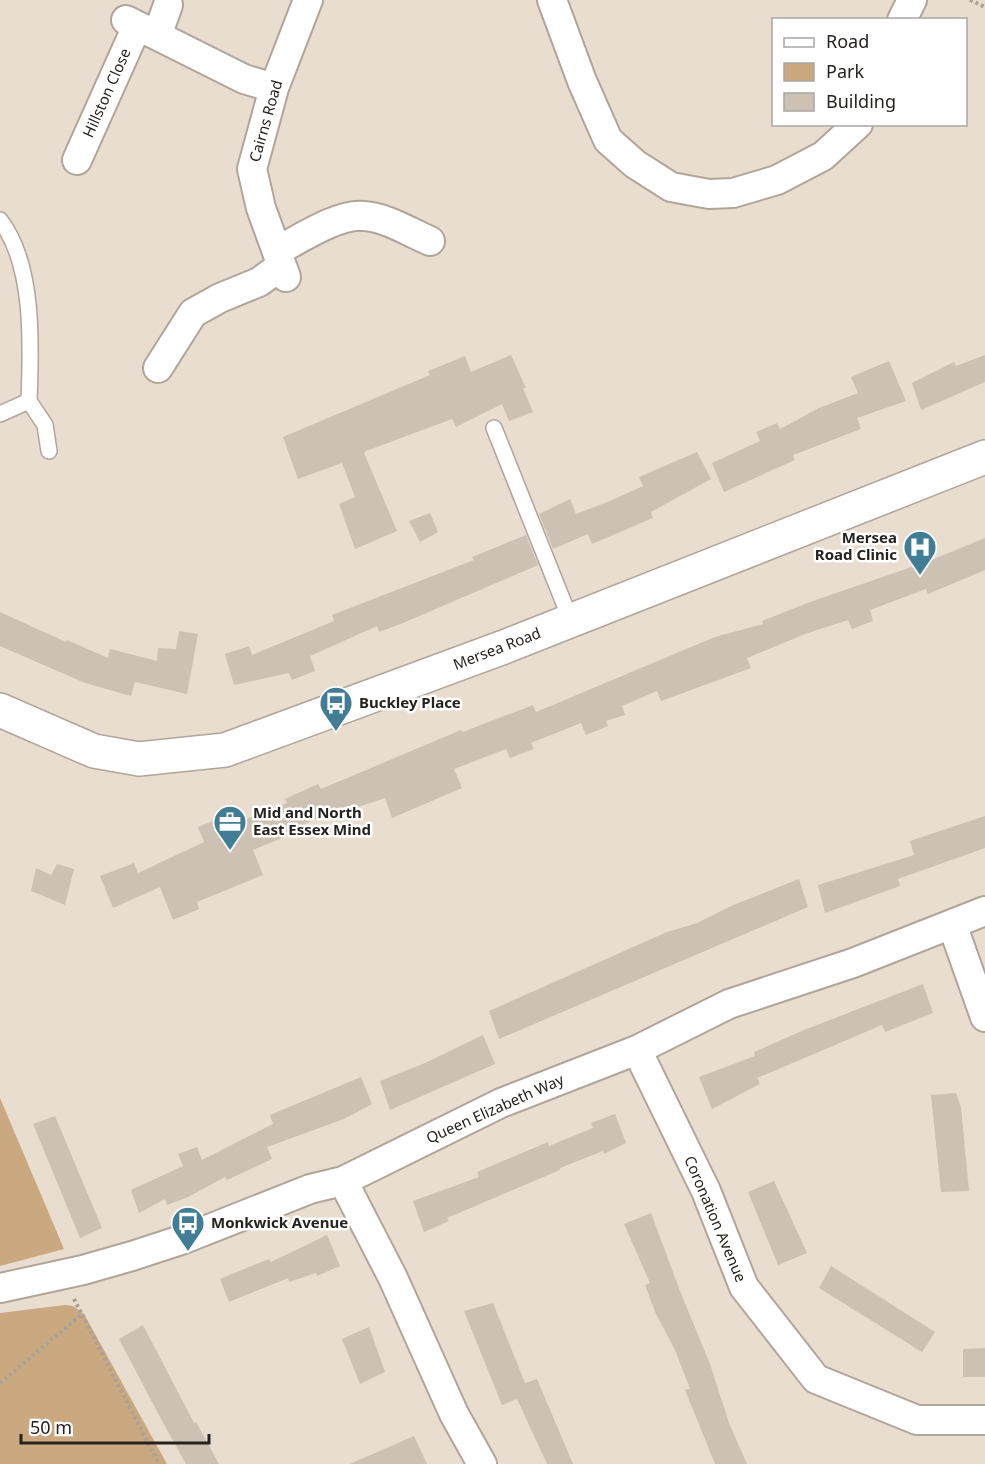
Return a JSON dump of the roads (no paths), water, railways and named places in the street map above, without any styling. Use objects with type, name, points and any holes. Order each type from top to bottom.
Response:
[{"type":"main road","name":"Mersea Road","points":[[0,710],[94,751],[139,759],[183,757],[225,750],[571,621],[985,457]]},
{"type":"street","name":"Cairns Road","points":[[282,265],[261,208],[252,169],[274,88],[308,0]]},
{"type":"street","points":[[552,0],[582,81],[609,140],[635,164],[671,187],[709,194],[733,193],[777,180],[823,156],[856,126]]},
{"type":"street","points":[[903,18],[912,0]]},
{"type":"street","name":"Hillston Close","points":[[77,160],[140,26],[168,4]]},
{"type":"street","points":[[140,26],[244,79],[274,88]]},
{"type":"street","points":[[158,368],[193,313],[220,298],[259,282],[328,225],[350,217],[365,216],[430,241]]},
{"type":"street","name":"Queen Elizabeth Way","points":[[0,1288],[83,1270],[132,1256],[184,1239],[310,1190],[343,1181],[501,1103],[637,1050],[729,1004],[853,963],[985,911]]},
{"type":"street","points":[[952,924],[985,1017]]},
{"type":"street","name":"Coronation Avenue","points":[[637,1050],[706,1191],[744,1287],[816,1379],[918,1420],[985,1420]]},
{"type":"street","points":[[343,1181],[393,1278],[454,1414],[482,1464]]},
{"type":"lane","points":[[0,220],[22,266],[31,346],[29,401],[45,425],[49,451]]},
{"type":"lane","points":[[0,414],[29,401]]},
{"type":"lane","points":[[494,428],[571,621]]},
{"type":"place","name":"Mersea Road Clinic","points":[[920,576]]},
{"type":"place","name":"Buckley Place","points":[[336,732]]},
{"type":"place","name":"Mid and North East Essex Mind","points":[[230,851]]},
{"type":"place","name":"Monkwick Avenue","points":[[188,1252]]}]
